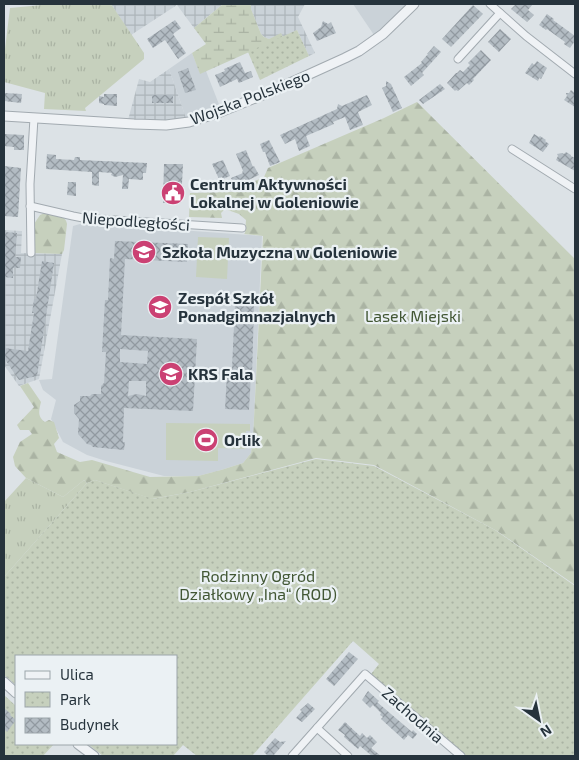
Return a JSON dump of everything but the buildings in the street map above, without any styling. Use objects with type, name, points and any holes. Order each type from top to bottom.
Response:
[{"type":"street","name":"Wojska Polskiego","points":[[4,116],[158,125],[186,123],[204,118],[280,88],[359,51],[383,34],[414,4]]},
{"type":"street","points":[[490,4],[533,42],[575,74]]},
{"type":"street","points":[[458,58],[500,13]]},
{"type":"street","points":[[31,253],[30,184],[34,118]]},
{"type":"street","points":[[512,149],[575,189]]},
{"type":"street","name":"Niepodległości","points":[[30,206],[73,216],[242,228]]},
{"type":"street","name":"Zachodnia","points":[[317,728],[365,674],[460,756]]},
{"type":"street","points":[[4,682],[15,692]]},
{"type":"street","points":[[292,756],[317,728],[348,756]]},
{"type":"street","points":[[79,745],[94,756]]},
{"type":"shaded area","points":[[111,4],[223,4],[194,28],[177,5],[131,35]]},
{"type":"shaded area","points":[[251,4],[305,4],[298,17],[315,53],[309,56],[297,30],[283,37],[281,34],[269,39],[264,37],[251,9]]},
{"type":"shaded area","points":[[353,4],[408,4],[374,35]]},
{"type":"shaded area","points":[[192,53],[200,73],[206,71],[220,107],[186,118],[169,69]]},
{"type":"shaded area","points":[[169,69],[186,118],[170,121],[128,120],[139,79],[150,82]]},
{"type":"shaded area","name":"Zespół Szkół Ponadgimnazjalnych","points":[[80,224],[262,236],[253,439],[251,453],[243,463],[198,476],[164,476],[87,455],[63,442],[51,419],[56,400],[43,390],[39,380],[52,379],[73,226]]},
{"type":"shaded area","points":[[4,230],[22,231],[21,253],[62,254],[39,379],[19,386],[4,365]]},
{"type":"green space","points":[[52,4],[111,4],[144,53],[144,59],[85,108],[86,111],[44,109],[45,93],[4,82],[4,57],[10,8]]},
{"type":"green space","points":[[223,4],[251,4],[251,9],[261,34],[269,39],[281,33],[283,37],[200,74],[192,53],[206,44],[194,28]]},
{"type":"green space","points":[[297,30],[309,56],[260,80],[248,52]]},
{"type":"green space","name":"Lasek Miejski","points":[[417,102],[575,259],[575,585],[497,531],[374,465],[316,458],[190,492],[152,499],[95,480],[87,483],[84,480],[63,497],[26,478],[15,466],[13,457],[20,442],[32,434],[29,430],[20,430],[17,425],[34,407],[20,386],[28,383],[41,402],[39,411],[41,418],[45,422],[49,420],[54,422],[59,438],[54,444],[57,452],[80,462],[92,460],[150,477],[198,476],[243,463],[251,453],[253,439],[263,236],[244,234],[246,220],[239,214],[225,209],[221,213],[222,218],[189,217],[190,193],[231,192],[264,177],[268,168]]},
{"type":"green space","points":[[47,212],[60,216],[66,221],[64,250],[62,254],[33,253],[34,224],[40,215]]},
{"type":"green space","points":[[198,237],[229,238],[227,279],[196,277]]},
{"type":"green space","name":"Orlik","points":[[166,423],[250,424],[250,431],[246,431],[246,449],[218,448],[218,461],[166,460]]},
{"type":"green space","name":"Rodzinny Ogród Działkowy „Ina“ (ROD)","points":[[316,459],[374,466],[495,530],[575,586],[575,756],[465,756],[371,674],[379,664],[353,641],[252,756],[197,756],[183,745],[173,756],[103,756],[89,745],[178,745],[178,655],[15,655],[15,684],[4,675],[4,577],[87,483],[95,480],[153,499],[190,492]]},
{"type":"green space","points":[[26,478],[63,497],[84,480],[87,483],[4,577],[4,502]]},
{"type":"green space","points":[[4,695],[15,705],[15,745],[53,745],[43,756],[4,756]]},
{"type":"place","name":"Centrum Aktywności Lokalnej w Goleniowie","points":[[173,193]]},
{"type":"place","name":"Szkoła Muzyczna w Goleniowie","points":[[144,252]]},
{"type":"place","name":"Zespół Szkół Ponadgimnazjalnych","points":[[160,307]]},
{"type":"place","name":"KRS Fala","points":[[171,374]]},
{"type":"place","name":"Orlik","points":[[206,440]]}]
